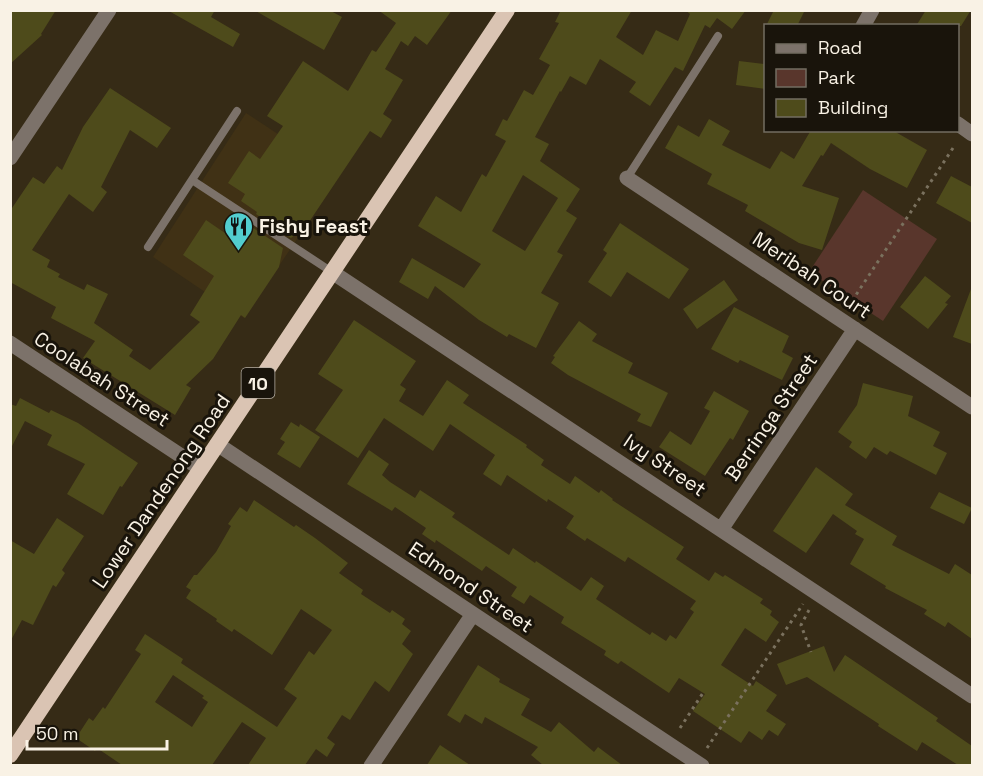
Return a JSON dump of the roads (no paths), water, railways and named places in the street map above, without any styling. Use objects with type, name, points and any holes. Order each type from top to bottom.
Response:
[{"type":"highway","name":"Lower Dandenong Road","points":[[10,755],[507,10]]},
{"type":"street","points":[[10,158],[109,10]]},
{"type":"street","points":[[863,24],[872,10]]},
{"type":"street","points":[[959,125],[972,134]]},
{"type":"street","name":"Meribah Court","points":[[627,178],[972,407]]},
{"type":"street","name":"Ivy Street","points":[[332,272],[722,528],[972,696]]},
{"type":"street","name":"Berringa Street","points":[[722,528],[855,328]]},
{"type":"street","name":"Coolabah Street","points":[[10,343],[201,469]]},
{"type":"street","name":"Edmond Street","points":[[217,444],[700,764]]},
{"type":"street","points":[[371,765],[473,614]]},
{"type":"lane","points":[[627,178],[718,36]]},
{"type":"lane","points":[[148,247],[237,111]]},
{"type":"lane","points":[[192,180],[332,272]]},
{"type":"place","name":"Fishy Feast","points":[[238,252]]}]
